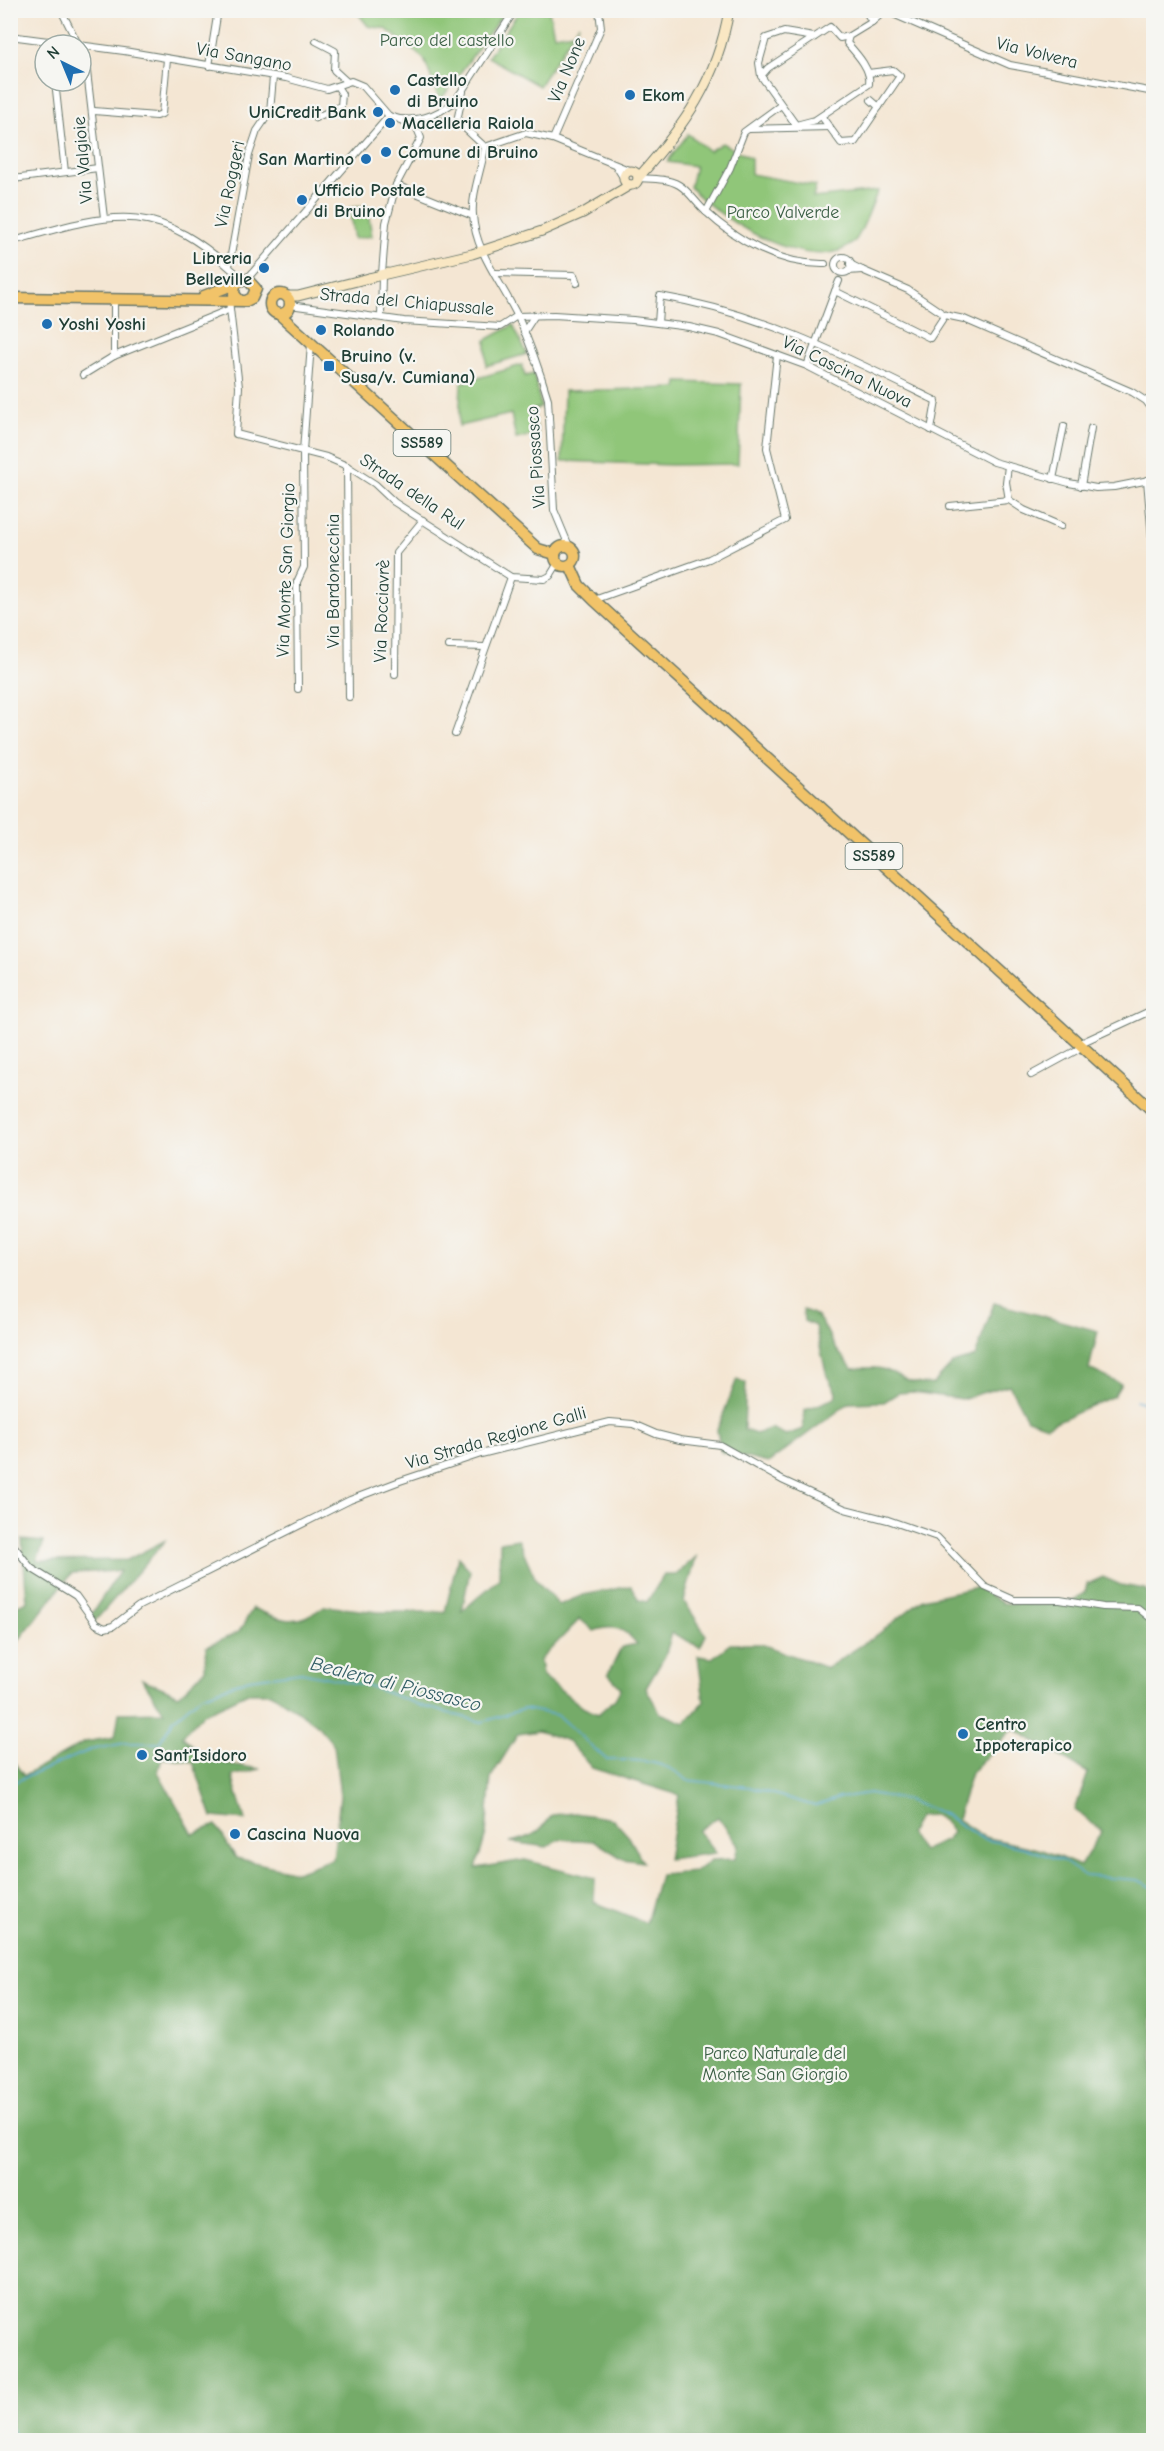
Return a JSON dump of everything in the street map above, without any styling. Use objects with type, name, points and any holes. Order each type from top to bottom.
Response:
[{"type":"main road","points":[[285,303],[384,274],[484,251],[583,213],[617,192],[630,177],[648,166],[676,135],[702,95],[719,51],[729,10]]},
{"type":"main road","points":[[245,282],[255,294],[237,302],[234,294],[245,282]]},
{"type":"main road","name":"SS589","points":[[191,299],[245,282],[285,303],[293,324],[311,341],[538,549],[570,565],[579,585],[594,600],[1154,1112]]},
{"type":"main road","name":"SS589","points":[[10,298],[191,299],[285,303]]},
{"type":"main road","points":[[557,559],[560,547],[569,546]]},
{"type":"main road","name":"SS589","points":[[569,546],[574,550],[576,556],[570,565]]},
{"type":"street","points":[[61,10],[72,33]]},
{"type":"street","points":[[209,66],[218,10]]},
{"type":"street","points":[[399,119],[429,117],[444,111],[456,100],[515,10]]},
{"type":"street","name":"Via None","points":[[553,140],[601,28],[599,10]]},
{"type":"street","points":[[865,10],[872,22]]},
{"type":"street","name":"Via Volvera","points":[[761,76],[768,68],[830,27],[840,38],[848,39],[885,11],[1010,65],[1154,92]]},
{"type":"street","name":"Via Volvera","points":[[761,76],[759,63],[766,38],[784,32],[814,37]]},
{"type":"street","name":"Via Sangano","points":[[10,36],[33,40]]},
{"type":"street","points":[[749,129],[807,124],[822,117],[869,84],[868,73],[848,39]]},
{"type":"street","points":[[316,41],[335,51],[334,70],[346,81],[363,86],[389,116],[416,126],[421,138],[396,185],[386,223],[381,317]]},
{"type":"street","name":"Via Sangano","points":[[93,47],[273,77],[327,89],[337,86]]},
{"type":"street","points":[[94,111],[156,116],[162,114],[167,59]]},
{"type":"street","points":[[822,117],[841,142],[855,142],[900,76],[893,70],[868,73]]},
{"type":"street","points":[[761,76],[797,129],[830,127]]},
{"type":"street","name":"Via Roggeri","points":[[229,266],[249,155],[257,131],[270,112],[273,101],[273,77]]},
{"type":"street","points":[[315,118],[341,106],[342,94],[337,86],[346,81]]},
{"type":"street","points":[[457,121],[465,86]]},
{"type":"street","points":[[57,93],[65,172]]},
{"type":"street","name":"Via Valgioie","points":[[91,93],[104,218]]},
{"type":"street","points":[[871,100],[879,107]]},
{"type":"street","points":[[706,212],[730,168],[744,132],[781,105]]},
{"type":"street","points":[[10,242],[104,218],[142,219],[166,224],[187,233],[229,266],[245,282],[389,116]]},
{"type":"street","points":[[416,126],[428,121],[457,121],[485,147],[522,133],[553,140],[613,163],[630,177],[680,186],[706,212],[731,232],[764,252],[788,262],[825,264],[845,258],[848,269]]},
{"type":"street","name":"Via Piossasco","points":[[485,147],[472,216],[484,251],[524,332],[548,399],[554,510],[569,546]]},
{"type":"street","points":[[648,166],[651,179]]},
{"type":"street","points":[[14,179],[98,168]]},
{"type":"street","points":[[396,185],[472,216]]},
{"type":"street","points":[[836,261],[839,281]]},
{"type":"street","points":[[825,264],[837,270],[862,270],[908,290],[945,315],[974,323],[1132,392],[1146,400],[1154,412]]},
{"type":"street","points":[[807,366],[814,341],[839,281],[848,269]]},
{"type":"street","points":[[495,273],[574,275],[577,283]]},
{"type":"street","points":[[835,291],[930,338],[945,315]]},
{"type":"street","points":[[658,323],[660,296],[729,310],[814,341],[936,401],[931,430]]},
{"type":"street","points":[[114,299],[114,356]]},
{"type":"street","points":[[83,375],[114,356],[237,302]]},
{"type":"street","name":"Strada della Rul","points":[[237,302],[239,387],[236,434],[303,451],[347,466],[375,484],[394,502],[511,576]]},
{"type":"street","name":"Strada del Chiapussale","points":[[285,303],[381,317],[500,327],[517,316]]},
{"type":"street","points":[[524,332],[535,315]]},
{"type":"street","name":"Via Cascina Nuova","points":[[517,316],[535,315],[658,323],[719,334],[807,366],[993,462],[1081,486],[1114,487],[1150,479]]},
{"type":"street","name":"Via Monte San Giorgio","points":[[298,689],[297,582],[304,567],[303,451],[311,341]]},
{"type":"street","points":[[594,600],[709,559],[785,520],[767,448],[777,355]]},
{"type":"street","points":[[1053,479],[1064,426]]},
{"type":"street","points":[[1081,486],[1091,428]]},
{"type":"street","name":"Via Bardonecchia","points":[[347,466],[349,697]]},
{"type":"street","points":[[1008,466],[1006,482],[1010,500],[1023,510],[1061,526]]},
{"type":"street","points":[[1150,479],[1154,562]]},
{"type":"street","points":[[950,506],[1010,500]]},
{"type":"street","name":"Via Rocciavrè","points":[[395,674],[396,553],[423,520]]},
{"type":"street","points":[[455,734],[511,576],[544,579],[550,576],[557,559]]},
{"type":"street","points":[[449,646],[485,647]]},
{"type":"street","points":[[1031,1075],[1153,1007]]},
{"type":"street","name":"Via Strada Regione Galli","points":[[10,1541],[31,1568],[76,1596],[96,1624],[105,1628],[114,1626],[139,1606],[351,1500],[481,1454],[610,1422],[633,1424],[656,1434],[680,1440],[720,1445],[782,1480],[845,1509],[888,1520],[937,1537],[985,1587],[1014,1600],[1060,1600],[1103,1607],[1138,1608],[1154,1621]]},
{"type":"green space","name":"Parco del castello","points":[[356,11],[505,11],[440,101],[424,59],[386,29],[368,26]]},
{"type":"green space","points":[[519,11],[549,11],[554,35],[574,32],[539,86],[488,57]]},
{"type":"green space","name":"Parco Valverde","points":[[688,134],[709,151],[722,143],[751,158],[751,174],[816,186],[813,198],[878,191],[864,226],[854,242],[836,252],[815,254],[792,249],[744,228],[722,214],[690,187],[695,166],[667,162]]},
{"type":"green space","points":[[367,206],[372,236],[354,239],[349,208]]},
{"type":"green space","points":[[513,325],[527,354],[486,366],[486,340]]},
{"type":"green space","points":[[522,365],[525,376],[534,374],[541,407],[533,410],[538,434],[516,439],[511,414],[459,426],[461,383]]},
{"type":"green space","points":[[678,382],[741,384],[738,464],[671,465],[562,461],[564,391],[677,388]]},
{"type":"green space","points":[[994,1303],[1098,1331],[1089,1369],[1121,1384],[1114,1396],[1047,1426],[1027,1419],[1009,1385],[961,1399],[913,1392],[898,1393],[884,1402],[849,1403],[768,1463],[721,1452],[717,1430],[737,1379],[746,1383],[744,1430],[756,1434],[771,1428],[786,1435],[803,1429],[805,1410],[835,1398],[836,1392],[827,1376],[815,1326],[804,1321],[803,1310],[821,1321],[833,1344],[852,1369],[884,1369],[908,1381],[933,1384],[952,1364],[975,1357]]},
{"type":"green space","name":"Parco Naturale del Monte San Giorgio","points":[[518,1539],[536,1580],[559,1605],[583,1595],[631,1586],[639,1600],[647,1602],[664,1575],[676,1575],[696,1557],[684,1601],[706,1635],[700,1647],[672,1633],[665,1656],[646,1688],[660,1713],[685,1723],[704,1702],[698,1656],[712,1658],[730,1644],[761,1644],[827,1668],[877,1635],[923,1599],[977,1587],[1002,1603],[1068,1604],[1085,1592],[1087,1584],[1103,1577],[1121,1585],[1145,1589],[1154,1607],[1153,2427],[1142,2440],[11,2440],[10,1757],[24,1776],[85,1742],[115,1737],[119,1713],[164,1712],[142,1679],[179,1695],[205,1670],[206,1647],[239,1632],[253,1608],[289,1620],[306,1617],[324,1606],[379,1612],[445,1612],[458,1557],[470,1570],[462,1611],[499,1579],[500,1542]],"holes":[[[580,1619],[594,1631],[607,1628],[623,1631],[637,1644],[622,1647],[608,1674],[621,1688],[615,1699],[598,1714],[584,1708],[542,1675],[540,1660]],[[248,1693],[271,1693],[316,1724],[334,1745],[340,1796],[333,1859],[296,1872],[236,1858],[216,1825],[193,1834],[158,1772],[162,1758],[193,1762],[212,1817],[245,1820],[232,1776],[260,1769],[210,1761],[182,1736],[203,1714]],[[1013,1728],[1088,1773],[1075,1810],[1102,1831],[1080,1866],[1042,1850],[984,1837],[957,1819],[971,1773]],[[538,1731],[568,1741],[592,1768],[679,1795],[668,1859],[716,1853],[698,1831],[718,1817],[738,1845],[735,1859],[711,1860],[695,1872],[660,1875],[646,1923],[594,1902],[595,1878],[525,1860],[476,1868],[486,1834],[491,1777],[518,1734]],[[934,1815],[944,1821],[952,1832],[947,1840],[922,1851],[909,1833],[919,1816]]]},
{"type":"green space","points":[[22,1540],[44,1542],[37,1561],[127,1560],[166,1540],[94,1622],[90,1616],[120,1571],[72,1573],[11,1650],[11,1608],[27,1601]]},
{"type":"green space","points":[[575,1813],[613,1819],[629,1837],[643,1862],[623,1859],[595,1841],[559,1839],[547,1847],[510,1842],[534,1834],[552,1815]]},
{"type":"waterway","points":[[1136,1400],[1154,1407]]},
{"type":"waterway","name":"Bealera di Piossasco","points":[[10,1784],[90,1750],[125,1743],[159,1743],[174,1719],[201,1696],[249,1679],[301,1672],[369,1686],[422,1706],[482,1722],[524,1709],[557,1715],[607,1760],[660,1764],[686,1780],[749,1787],[815,1806],[839,1798],[869,1793],[906,1800],[942,1813],[983,1839],[1025,1848],[1063,1861],[1085,1876],[1138,1880],[1154,1888]]},
{"type":"waterway","points":[[10,2427],[19,2440]]},
{"type":"place","name":"Castello di Bruino","points":[[395,90]]},
{"type":"place","name":"Ekom","points":[[630,95]]},
{"type":"place","name":"UniCredit Bank","points":[[378,112]]},
{"type":"place","name":"Macelleria Raiola","points":[[390,123]]},
{"type":"place","name":"Comune di Bruino","points":[[386,152]]},
{"type":"place","name":"San Martino","points":[[366,159]]},
{"type":"place","name":"Ufficio Postale di Bruino","points":[[302,200]]},
{"type":"place","name":"Libreria Belleville","points":[[264,268]]},
{"type":"place","name":"Yoshi Yoshi","points":[[47,324]]},
{"type":"place","name":"Rolando","points":[[321,330]]},
{"type":"place","name":"Bruino (v. Susa/v. Cumiana)","points":[[329,366]]},
{"type":"place","name":"Centro Ippoterapico","points":[[963,1734]]},
{"type":"place","name":"Sant'Isidoro","points":[[142,1755]]},
{"type":"place","name":"Cascina Nuova","points":[[235,1834]]}]
